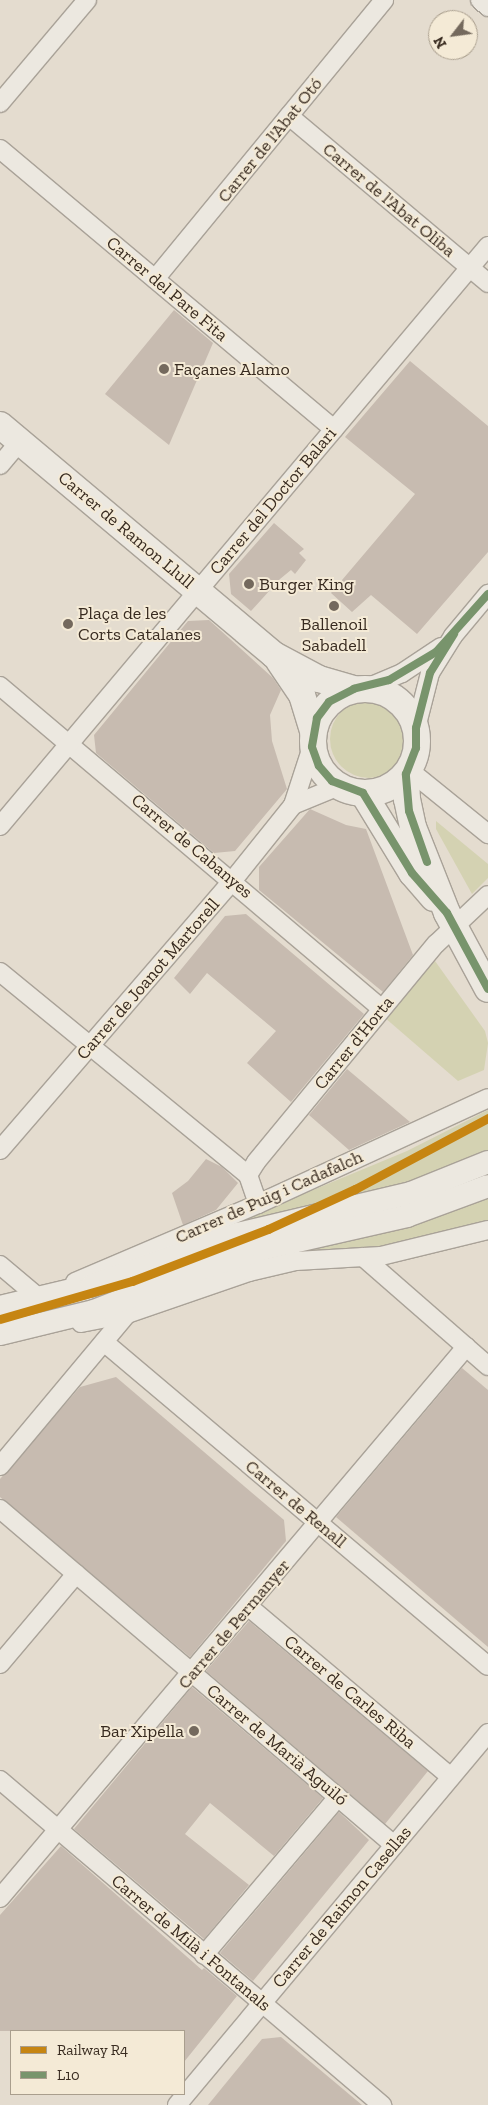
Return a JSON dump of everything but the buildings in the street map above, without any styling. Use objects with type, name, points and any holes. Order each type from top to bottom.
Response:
[{"type":"main road","name":"Carrer de Ramon Llull","points":[[10,433],[274,654]]},
{"type":"main road","points":[[274,654],[319,679],[362,688],[399,702],[416,728],[416,748],[407,772],[413,827],[450,920],[488,989]]},
{"type":"main road","points":[[274,654],[302,695],[313,739],[325,774],[339,786],[363,793],[384,789],[407,772]]},
{"type":"main road","points":[[313,739],[322,710],[362,688]]},
{"type":"main road","points":[[363,793],[412,873],[450,920]]},
{"type":"street","points":[[0,103],[88,0]]},
{"type":"street","name":"Carrer de l'Abat Otó","points":[[155,279],[384,0]]},
{"type":"street","points":[[480,0],[488,7]]},
{"type":"street","name":"Carrer de l'Abat Oliba","points":[[289,116],[488,283]]},
{"type":"street","name":"Carrer del Pare Fita","points":[[0,149],[334,429]]},
{"type":"street","name":"Carrer del Doctor Balari","points":[[0,826],[488,246]]},
{"type":"street","points":[[0,465],[10,433]]},
{"type":"street","points":[[416,728],[430,672],[453,636],[488,594]]},
{"type":"street","points":[[362,688],[417,664],[453,636]]},
{"type":"street","name":"Carrer de Cabanyes","points":[[0,686],[71,743],[382,1009]]},
{"type":"street","name":"Carrer de Joanot Martorell","points":[[0,1150],[233,880],[293,805],[313,739]]},
{"type":"street","points":[[407,772],[488,834]]},
{"type":"street","name":"Carrer de Joanot Martorell","points":[[293,805],[339,786]]},
{"type":"street","name":"Carrer d'Horta","points":[[252,1169],[436,944],[450,920],[488,895]]},
{"type":"street","points":[[0,972],[90,1046],[252,1169],[258,1204]]},
{"type":"street","name":"Carrer de Puig i Cadafalch","points":[[47,1296],[99,1270],[258,1204],[486,1097]]},
{"type":"street","points":[[0,1307],[129,1273],[238,1234],[411,1193],[488,1162]]},
{"type":"street","points":[[0,1334],[94,1310],[244,1254],[407,1216],[488,1186]]},
{"type":"street","points":[[35,1325],[79,1324],[127,1314],[185,1291],[249,1272],[296,1261],[363,1257],[416,1250],[488,1230]]},
{"type":"street","points":[[363,1257],[488,1366]]},
{"type":"street","points":[[0,1265],[47,1296]]},
{"type":"street","points":[[0,1466],[127,1314]]},
{"type":"street","name":"Carrer de Renall","points":[[104,1342],[488,1666]]},
{"type":"street","name":"Carrer de Permanyer","points":[[0,1898],[193,1673],[466,1347]]},
{"type":"street","name":"Carrer de Marià Aguiló","points":[[0,1508],[394,1845]]},
{"type":"street","points":[[0,1664],[76,1574]]},
{"type":"street","name":"Carrer de Carles Riba","points":[[248,1607],[451,1777]]},
{"type":"street","name":"Carrer de Raimon Casellas","points":[[177,2105],[488,1733]]},
{"type":"street","name":"Carrer de Milà i Fontanals","points":[[0,1780],[382,2105]]},
{"type":"street","points":[[204,1955],[338,1797]]},
{"type":"shaded area","points":[[369,700],[384,703],[397,711],[405,724],[408,739],[405,754],[397,767],[384,775],[369,778],[354,775],[341,767],[333,754],[330,739],[333,724],[341,711],[354,703]]},
{"type":"shaded area","points":[[436,821],[488,864],[488,878],[472,894],[436,829]]},
{"type":"shaded area","points":[[435,961],[485,1031],[488,1043],[484,1070],[458,1081],[384,1017]]},
{"type":"shaded area","points":[[488,1110],[488,1151],[450,1170],[410,1184],[202,1236],[407,1151]]},
{"type":"shaded area","points":[[488,1195],[488,1221],[473,1227],[390,1246],[275,1259]]},
{"type":"rail line","name":"R4","points":[[0,1319],[132,1281],[268,1229],[355,1189],[488,1118]]},
{"type":"transit line","name":"L10","points":[[488,594],[436,652],[389,680],[354,689],[329,702],[317,718],[312,747],[319,766],[332,781],[363,793],[412,873],[447,913],[488,989]]},
{"type":"transit line","name":"L10","points":[[427,862],[409,811],[406,774],[416,748],[416,728],[430,673],[454,634]]},
{"type":"place","name":"Façanes Alamo","points":[[164,369]]},
{"type":"place","name":"Burger King","points":[[249,584]]},
{"type":"place","name":"Ballenoil Sabadell","points":[[334,606]]},
{"type":"place","name":"Plaça de les Corts Catalanes","points":[[68,624]]},
{"type":"place","name":"Bar Xipella","points":[[194,1731]]}]
